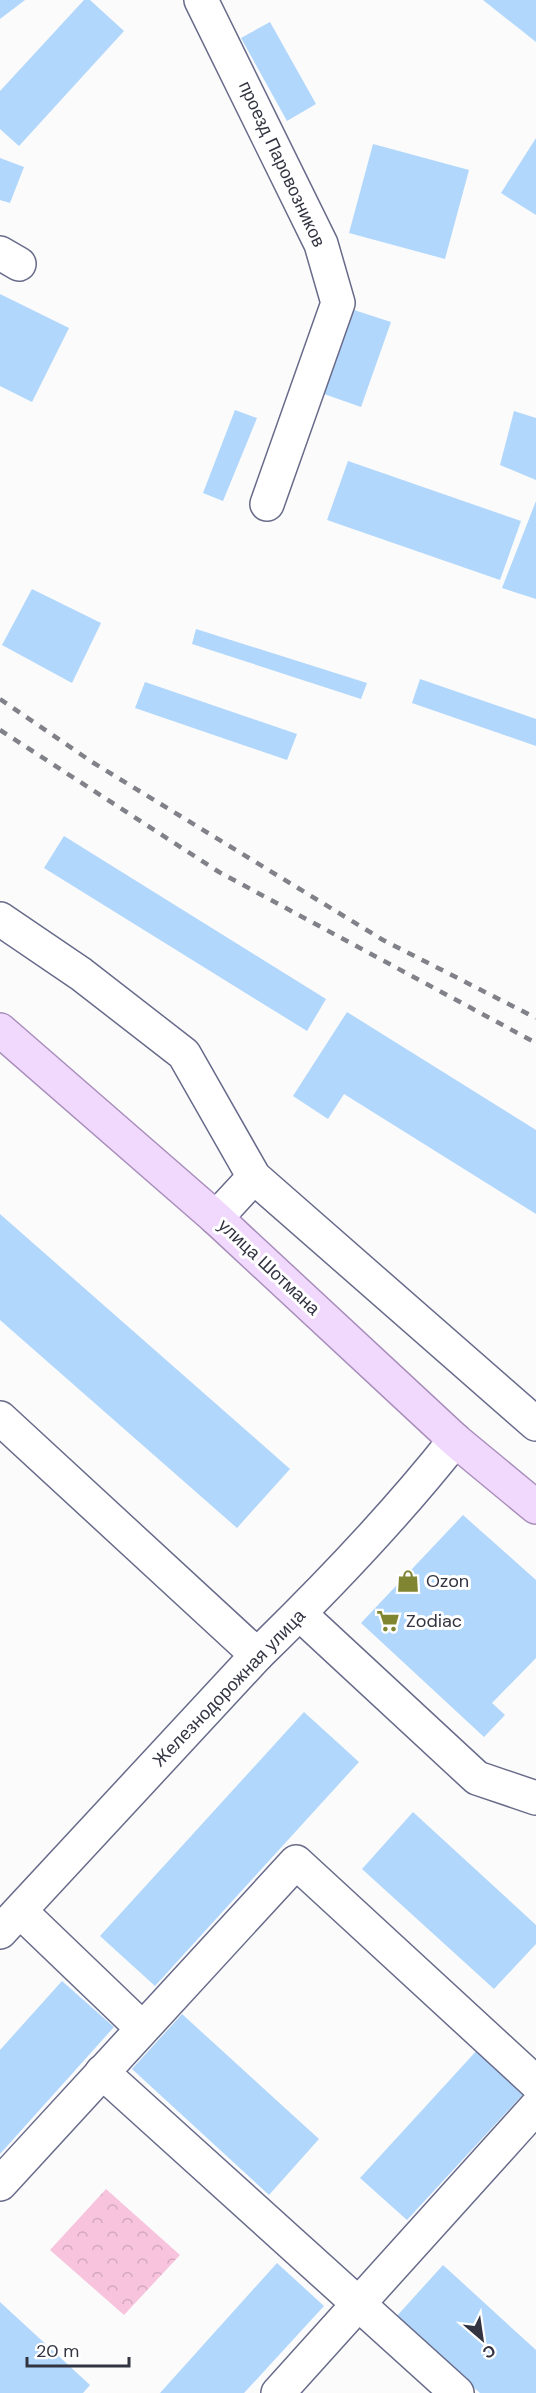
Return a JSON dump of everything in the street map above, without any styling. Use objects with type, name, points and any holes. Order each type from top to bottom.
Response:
[{"type":"main road","name":"улица Шотмана","points":[[0,1030],[216,1218],[455,1440],[536,1507]]},
{"type":"street","name":"проезд Паровозников","points":[[201,0],[321,244],[338,303],[267,504]]},
{"type":"street","points":[[0,919],[81,974],[184,1054],[254,1177],[536,1424]]},
{"type":"street","points":[[216,1218],[254,1177]]},
{"type":"street","points":[[0,1418],[257,1655]]},
{"type":"street","name":"Железнодорожная улица","points":[[10,1922],[257,1655],[300,1614],[431,1471],[455,1440]]},
{"type":"street","points":[[300,1614],[477,1778],[536,1798]]},
{"type":"street","points":[[0,2184],[296,1862],[536,2083]]},
{"type":"street","points":[[10,1922],[142,2028]]},
{"type":"street","points":[[102,2072],[457,2393]]},
{"type":"street","points":[[278,2393],[536,2107]]},
{"type":"green space","points":[[106,2189],[180,2255],[124,2315],[50,2250]]},
{"type":"building","points":[[0,0],[25,0],[0,19]]},
{"type":"building","points":[[84,0],[90,0],[124,31],[19,146],[0,129],[0,91]]},
{"type":"building","points":[[483,0],[536,0],[536,42]]},
{"type":"building","points":[[270,22],[316,104],[287,121],[241,38]]},
{"type":"building","points":[[536,138],[536,215],[501,193]]},
{"type":"building","points":[[373,144],[469,170],[445,259],[349,233]]},
{"type":"building","points":[[0,158],[24,167],[10,203],[0,200]]},
{"type":"building","points":[[0,294],[69,328],[32,402],[0,386]]},
{"type":"building","points":[[354,310],[391,322],[361,407],[324,394]]},
{"type":"building","points":[[235,410],[257,418],[223,501],[203,493]]},
{"type":"building","points":[[514,411],[536,418],[536,480],[500,465]]},
{"type":"building","points":[[348,461],[521,521],[500,580],[327,520]]},
{"type":"building","points":[[536,501],[536,599],[502,588]]},
{"type":"building","points":[[32,589],[101,623],[72,683],[2,645]]},
{"type":"building","points":[[196,629],[367,683],[361,699],[192,644]]},
{"type":"building","points":[[420,679],[536,719],[536,746],[412,703]]},
{"type":"building","points":[[145,682],[297,734],[287,760],[135,708]]},
{"type":"building","points":[[64,836],[326,999],[307,1031],[44,868]]},
{"type":"building","points":[[347,1012],[536,1130],[536,1214],[344,1094],[328,1119],[293,1096]]},
{"type":"building","points":[[0,1214],[290,1469],[237,1528],[0,1320]]},
{"type":"building","points":[[463,1515],[536,1580],[536,1658],[492,1703],[505,1715],[484,1737],[361,1623]]},
{"type":"building","points":[[304,1712],[359,1762],[155,1986],[100,1936]]},
{"type":"building","points":[[413,1812],[536,1925],[536,1944],[494,1989],[362,1869]]},
{"type":"building","points":[[62,1981],[114,2027],[0,2154],[0,2050]]},
{"type":"building","points":[[182,2014],[319,2139],[269,2195],[132,2069]]},
{"type":"building","points":[[479,2048],[526,2091],[407,2220],[360,2178]]},
{"type":"building","points":[[277,2263],[324,2306],[244,2393],[160,2393]]},
{"type":"building","points":[[443,2265],[536,2350],[536,2393],[480,2393],[396,2317]]},
{"type":"building","points":[[0,2302],[90,2385],[83,2393],[0,2393]]},
{"type":"railway","points":[[0,699],[92,762],[383,940],[536,1018]]},
{"type":"railway","points":[[0,730],[219,872],[536,1043]]},
{"type":"place","name":"Ozon","points":[[408,1581]]},
{"type":"place","name":"Zodiac","points":[[388,1621]]}]
